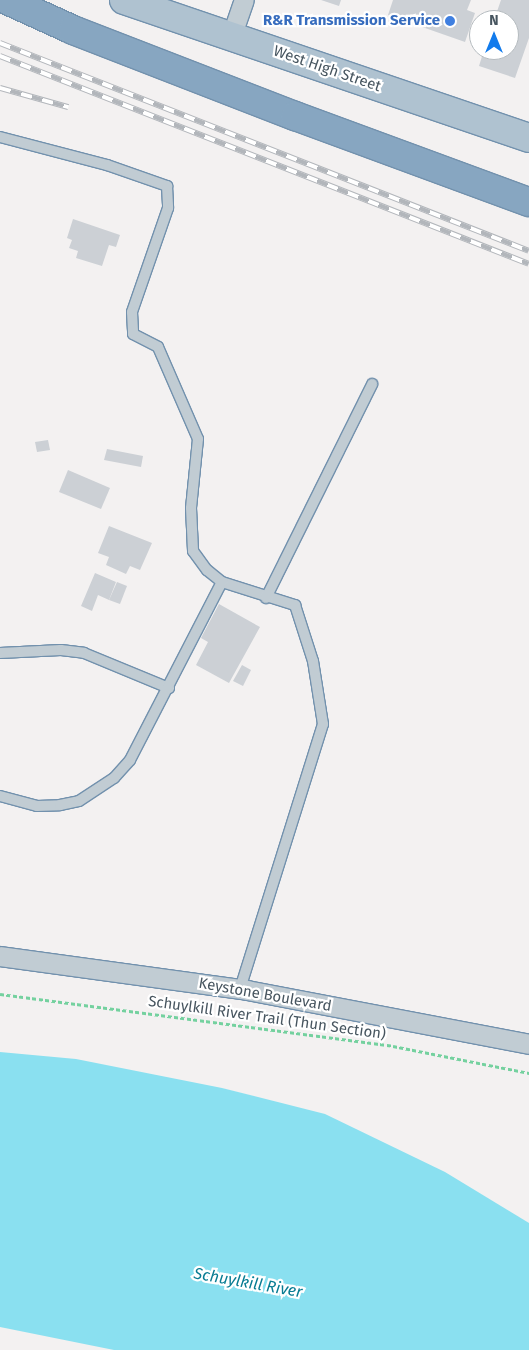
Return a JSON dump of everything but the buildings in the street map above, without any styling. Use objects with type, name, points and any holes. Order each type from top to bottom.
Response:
[{"type":"highway","points":[[7,0],[73,30],[529,202]]},
{"type":"main road","name":"West High Street","points":[[124,0],[529,138]]},
{"type":"street","points":[[231,37],[244,0]]},
{"type":"street","name":"Keystone Boulevard","points":[[0,956],[240,989],[529,1044]]},
{"type":"lane","points":[[0,137],[107,165],[167,186],[168,208],[132,312],[133,334],[158,347],[198,439],[190,508],[193,551],[207,570],[222,582],[295,606],[313,661],[323,724],[240,989]]},
{"type":"lane","points":[[266,598],[372,384]]},
{"type":"lane","points":[[0,796],[37,806],[60,805],[78,801],[101,790],[130,760],[169,688],[222,582]]},
{"type":"lane","points":[[0,653],[61,650],[84,654],[169,688]]},
{"type":"path","name":"Schuylkill River Trail (Thun Section)","points":[[0,994],[393,1046],[529,1073]]},
{"type":"water","name":"Schuylkill River","points":[[0,1052],[76,1059],[222,1088],[325,1114],[445,1172],[529,1223],[529,1350],[114,1350],[0,1327]]},
{"type":"railway","points":[[0,43],[529,251]]},
{"type":"railway","points":[[0,56],[529,264]]},
{"type":"railway","points":[[0,88],[68,107]]},
{"type":"place","name":"R&R Transmission Service","points":[[450,21]]}]
